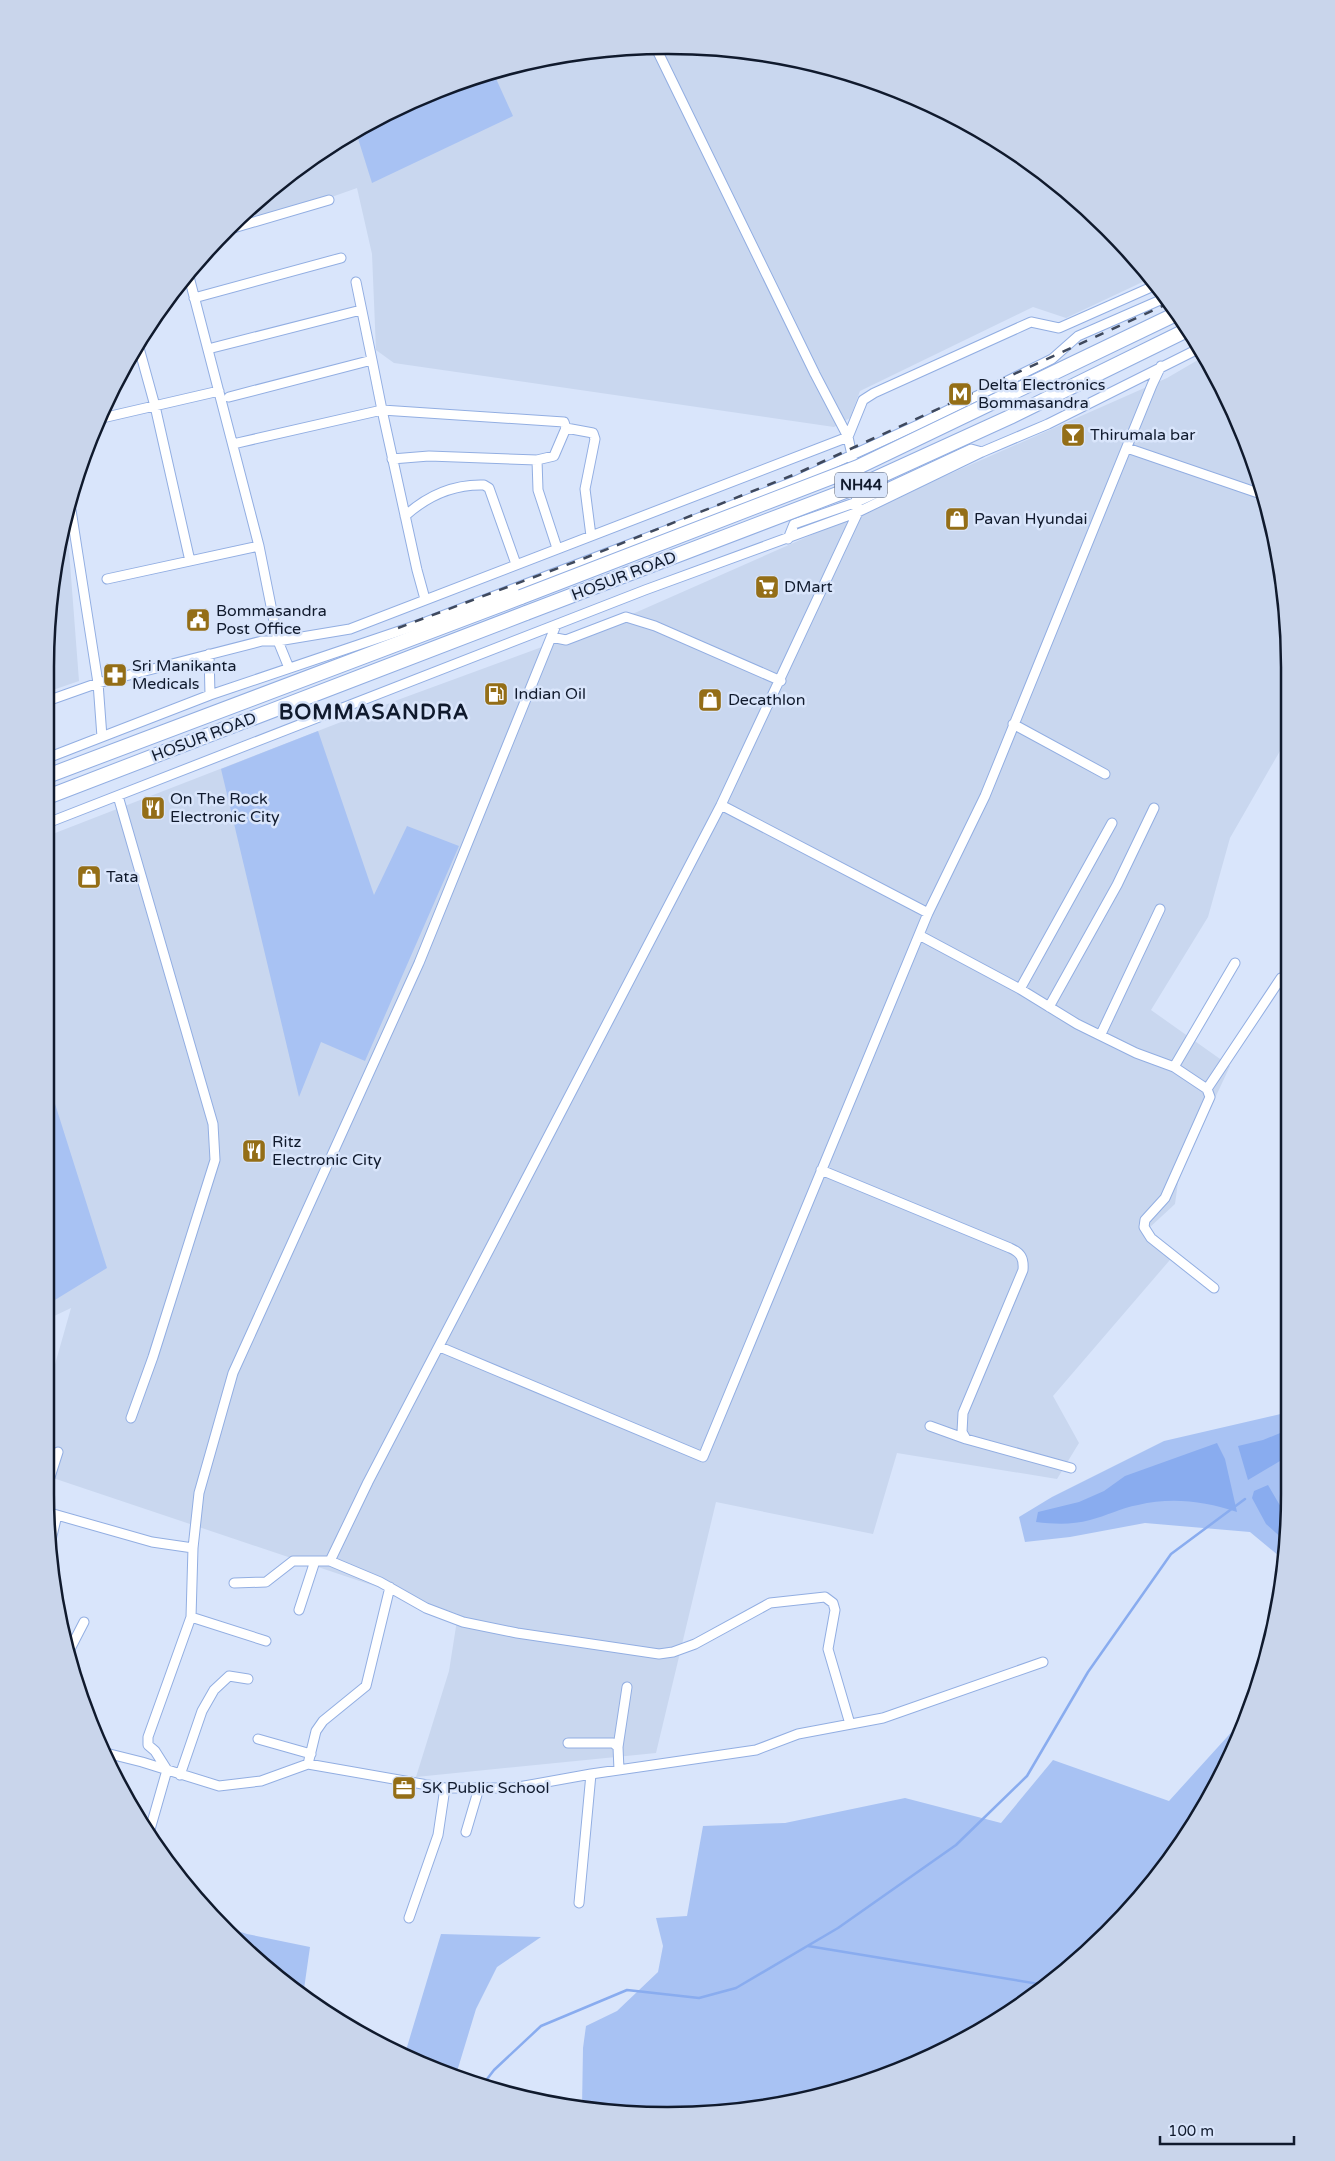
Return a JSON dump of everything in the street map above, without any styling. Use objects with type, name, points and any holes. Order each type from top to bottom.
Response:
[{"type":"highway","name":"HOSUR ROAD","points":[[54,773],[858,467],[1170,317]]},
{"type":"highway","name":"HOSUR ROAD","points":[[54,794],[861,485],[1010,417],[1181,332]]},
{"type":"street","points":[[330,1561],[368,1482],[721,805],[781,682],[858,512],[852,455],[848,437],[806,357],[659,54]]},
{"type":"street","points":[[243,225],[329,200]]},
{"type":"street","points":[[194,298],[342,258]]},
{"type":"street","points":[[190,282],[259,546],[278,641],[289,668]]},
{"type":"street","points":[[356,282],[392,459],[425,599]]},
{"type":"street","points":[[54,698],[98,682],[262,641],[278,641],[350,629],[848,437],[863,400],[874,393],[1031,322],[1059,328],[1149,288]]},
{"type":"street","points":[[54,755],[210,695],[426,622],[794,482],[1052,359],[1078,336],[1159,300]]},
{"type":"street","points":[[208,349],[361,310]]},
{"type":"street","points":[[54,820],[556,625],[858,512],[982,452],[1048,424],[1193,351]]},
{"type":"street","points":[[141,354],[155,406],[190,561]]},
{"type":"street","points":[[229,397],[372,360]]},
{"type":"street","points":[[440,1346],[703,1458],[928,913],[985,796],[1161,366]]},
{"type":"street","points":[[107,417],[218,391]]},
{"type":"street","points":[[233,444],[382,410],[564,422],[566,428],[554,456],[538,460],[429,456],[392,459]]},
{"type":"street","points":[[566,428],[593,433],[595,438],[585,489],[590,536]]},
{"type":"street","points":[[1127,448],[1255,492]]},
{"type":"street","points":[[788,539],[794,524],[857,502],[971,449],[982,452]]},
{"type":"street","points":[[538,460],[538,490],[557,548]]},
{"type":"street","points":[[794,482],[805,520]]},
{"type":"street","points":[[405,516],[419,505],[450,488],[484,485],[489,488],[516,564]]},
{"type":"street","points":[[73,520],[98,682],[102,737]]},
{"type":"street","points":[[107,578],[259,546]]},
{"type":"street","points":[[551,637],[566,640],[626,618],[656,626],[781,682]]},
{"type":"street","points":[[151,1825],[167,1770],[155,1751],[148,1745],[148,1737],[190,1617],[193,1548],[199,1493],[233,1374],[419,963],[556,625]]},
{"type":"street","points":[[350,629],[355,646]]},
{"type":"street","points":[[209,654],[210,695]]},
{"type":"street","points":[[1013,724],[1105,774]]},
{"type":"street","points":[[118,796],[213,1124],[215,1160],[153,1357],[131,1418]]},
{"type":"street","points":[[721,805],[928,913]]},
{"type":"street","points":[[1049,1007],[1117,885],[1154,808]]},
{"type":"street","points":[[1020,990],[1112,822]]},
{"type":"street","points":[[1101,1034],[1160,908]]},
{"type":"street","points":[[919,935],[1020,990],[1061,1016],[1101,1034],[1136,1053],[1174,1067],[1207,1089],[1210,1097],[1164,1198],[1145,1220],[1144,1227],[1151,1238],[1214,1288]]},
{"type":"street","points":[[1174,1067],[1235,963]]},
{"type":"street","points":[[1207,1089],[1281,978]]},
{"type":"street","points":[[821,1170],[1010,1248],[1019,1252],[1024,1260],[1023,1270],[963,1413],[962,1432],[966,1439]]},
{"type":"street","points":[[930,1426],[966,1439],[1072,1468]]},
{"type":"street","points":[[54,1464],[58,1452]]},
{"type":"street","points":[[55,1514],[152,1542],[193,1548]]},
{"type":"street","points":[[234,1583],[266,1582],[292,1561],[330,1561],[390,1587],[426,1608],[463,1622],[517,1633],[659,1654],[695,1644],[770,1603],[825,1597],[833,1603],[835,1610],[828,1649],[850,1724]]},
{"type":"street","points":[[299,1610],[315,1561]]},
{"type":"street","points":[[308,1764],[316,1731],[323,1721],[366,1686],[390,1587]]},
{"type":"street","points":[[190,1617],[266,1642]]},
{"type":"street","points":[[73,1643],[84,1622]]},
{"type":"street","points":[[112,1755],[219,1786],[261,1781],[308,1764],[445,1788],[512,1788],[591,1774],[756,1750],[798,1734],[884,1718],[1043,1662]]},
{"type":"street","points":[[180,1775],[202,1711],[214,1690],[229,1676],[248,1679]]},
{"type":"street","points":[[619,1770],[618,1747],[627,1687]]},
{"type":"street","points":[[258,1739],[311,1754]]},
{"type":"street","points":[[568,1743],[613,1743],[618,1747]]},
{"type":"street","points":[[579,1902],[591,1774]]},
{"type":"street","points":[[409,1918],[438,1834],[445,1788]]},
{"type":"street","points":[[466,1832],[479,1788]]},
{"type":"shaded area","points":[[627,55],[708,55],[748,59],[826,75],[865,86],[902,100],[974,136],[1008,157],[1072,206],[1129,263],[1144,281],[1066,318],[1033,307],[860,391],[850,418],[834,427],[394,363],[376,350],[372,254],[357,188],[238,230],[263,206],[327,157],[396,117],[470,86],[548,66],[587,59]]},
{"type":"shaded area","points":[[496,79],[513,116],[372,183],[358,138],[396,117],[433,100]]},
{"type":"shaded area","points":[[1198,360],[1218,396],[1249,470],[1269,548],[1276,587],[1280,627],[1281,749],[1230,838],[1208,917],[1151,1010],[1230,1066],[1179,1175],[1175,1204],[1149,1228],[1175,1254],[1053,1396],[1079,1443],[1057,1479],[897,1453],[873,1534],[716,1502],[656,1753],[416,1777],[449,1671],[458,1614],[54,1478],[54,1368],[71,1308],[54,1316],[54,833],[403,698],[637,612],[1167,378]]},
{"type":"shaded area","points":[[68,539],[79,681],[54,690],[55,627],[59,587]]},
{"type":"shaded area","points":[[318,731],[374,895],[407,826],[459,846],[365,1061],[321,1042],[299,1097],[221,769]]},
{"type":"shaded area","points":[[54,1101],[107,1268],[54,1301]]},
{"type":"shaded area","points":[[1281,1414],[1281,1494],[1278,1555],[1250,1532],[1145,1523],[1070,1537],[1025,1542],[1019,1517],[1052,1497],[1164,1441]]},
{"type":"shaded area","points":[[1281,1433],[1281,1460],[1248,1480],[1238,1446],[1263,1440]]},
{"type":"shaded area","points":[[1217,1443],[1225,1459],[1237,1512],[1188,1501],[1163,1501],[1132,1506],[1083,1522],[1063,1524],[1036,1522],[1038,1512],[1079,1502],[1104,1491],[1125,1476]]},
{"type":"shaded area","points":[[1268,1485],[1281,1507],[1280,1536],[1266,1524],[1252,1498],[1254,1491]]},
{"type":"shaded area","points":[[1235,1728],[1218,1765],[1178,1834],[1129,1898],[1072,1955],[1041,1980],[1008,2004],[939,2044],[865,2075],[787,2095],[748,2102],[668,2107],[627,2106],[582,2101],[583,2048],[586,2026],[617,2011],[658,1972],[663,1946],[656,1918],[687,1916],[703,1826],[785,1823],[905,1798],[1001,1823],[1053,1760],[1169,1801]]},
{"type":"shaded area","points":[[238,1931],[247,1934],[310,1947],[304,1987],[263,1955]]},
{"type":"shaded area","points":[[441,1934],[541,1937],[497,1967],[476,2009],[457,2070],[406,2049]]},
{"type":"waterway","points":[[487,2080],[494,2070],[541,2026],[627,1990],[699,1998],[736,1988],[838,1928],[956,1845],[1027,1776],[1088,1672],[1171,1554],[1245,1499]]},
{"type":"waterway","points":[[808,1946],[1036,1984]]},
{"type":"railway","points":[[398,628],[585,558],[798,473],[1163,306]]},
{"type":"place","name":"Delta Electronics Bommasandra","points":[[960,394]]},
{"type":"place","name":"Thirumala bar","points":[[1073,435]]},
{"type":"place","name":"Pavan Hyundai","points":[[957,519]]},
{"type":"place","name":"DMart","points":[[767,587]]},
{"type":"place","name":"Bommasandra Post Office","points":[[198,620]]},
{"type":"place","name":"Sri Manikanta Medicals","points":[[115,675]]},
{"type":"place","name":"Indian Oil","points":[[496,694]]},
{"type":"place","name":"Decathlon","points":[[710,700]]},
{"type":"place","name":"On The Rock Electronic City","points":[[153,808]]},
{"type":"place","name":"Tata","points":[[89,877]]},
{"type":"place","name":"Ritz Electronic City","points":[[254,1151]]},
{"type":"place","name":"SK Public School","points":[[404,1788]]},
{"type":"district","name":"BOMMASANDRA","points":[[374,712]]}]
